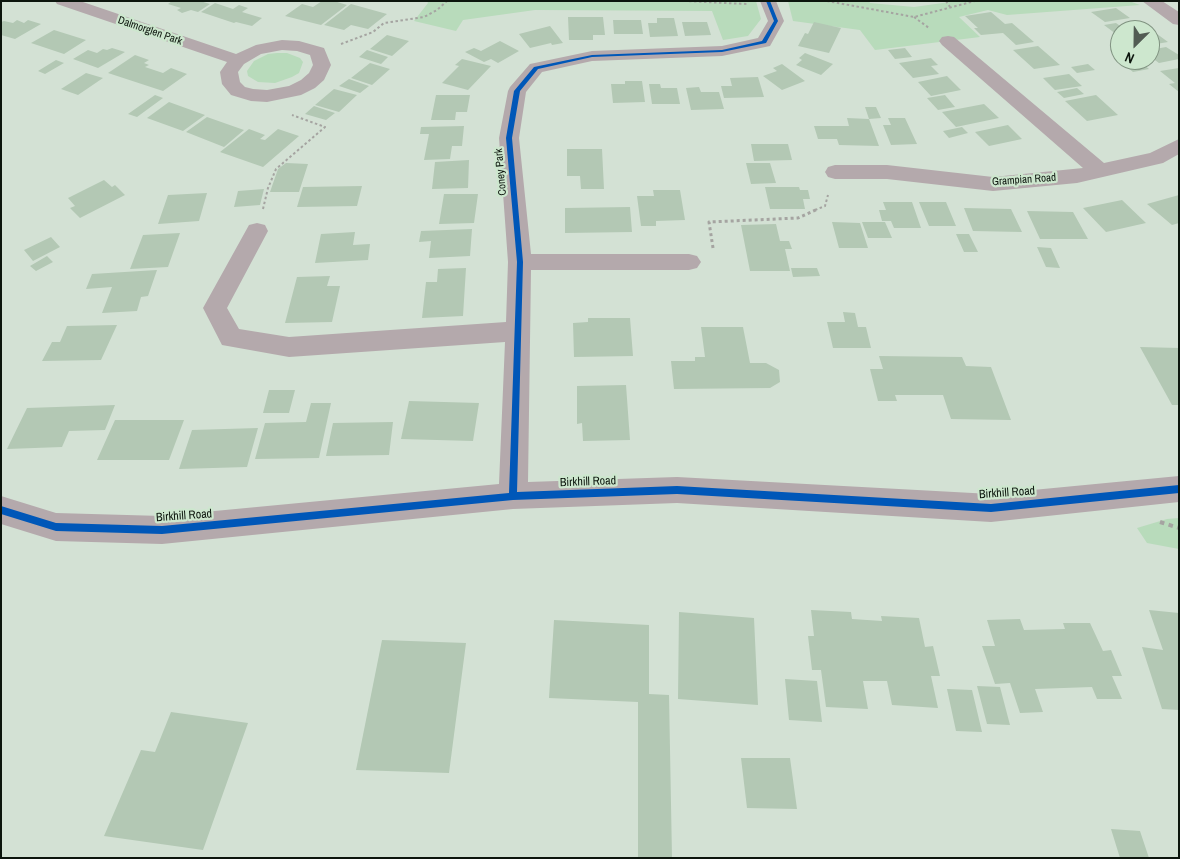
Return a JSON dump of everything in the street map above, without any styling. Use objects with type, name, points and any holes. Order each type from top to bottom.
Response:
[{"type":"street","name":"Dalmorglen Park","points":[[63,1],[238,60]]},
{"type":"street","points":[[1150,1],[1179,20]]},
{"type":"street","name":"Coney Park","points":[[514,496],[520,262],[509,138],[517,91],[536,68],[592,56],[722,51],[764,42],[776,20],[769,3]]},
{"type":"street","points":[[948,41],[1100,171]]},
{"type":"street","points":[[282,45],[299,46],[318,52],[322,65],[317,76],[308,84],[281,94],[251,95],[238,91],[231,84],[229,72],[238,60],[256,50],[282,45]]},
{"type":"street","name":"Grampian Road","points":[[835,172],[887,172],[993,184],[1077,176],[1156,158],[1179,144]]},
{"type":"street","points":[[257,231],[215,308],[231,338],[289,347],[518,331]]},
{"type":"street","points":[[520,262],[689,262]]},
{"type":"street","name":"Birkhill Road","points":[[1,510],[56,527],[162,530],[514,496],[678,490],[991,508],[1179,489]]},
{"type":"path","points":[[318,52],[373,32],[384,23],[424,16],[438,10],[447,1]]},
{"type":"path","points":[[684,1],[702,4],[769,3]]},
{"type":"path","points":[[827,1],[914,17],[975,1]]},
{"type":"path","points":[[946,1],[950,7]]},
{"type":"path","points":[[257,231],[268,188],[276,169],[325,127],[292,115],[281,94]]},
{"type":"path","points":[[689,262],[713,248],[708,222],[798,218],[824,206],[835,172]]},
{"type":"green space","points":[[427,1],[756,1],[761,19],[748,36],[723,40],[712,11],[535,10],[463,20],[456,31],[414,21],[428,3]]},
{"type":"green space","points":[[788,1],[869,1],[870,3],[914,7],[957,1],[1129,1],[1140,5],[1007,15],[988,10],[959,17],[980,37],[875,50],[860,30],[793,21]]},
{"type":"green space","points":[[287,53],[300,58],[303,62],[299,73],[275,83],[258,82],[248,76],[247,71],[254,61],[268,54]]},
{"type":"green space","points":[[1179,518],[1179,549],[1147,543],[1137,528],[1167,519]]},
{"type":"building","points":[[172,1],[200,1],[210,4],[198,12],[191,10],[182,13],[177,10],[181,8],[168,4]]},
{"type":"building","points":[[322,1],[334,1],[347,5],[321,25],[285,16],[302,4],[313,7]]},
{"type":"building","points":[[215,3],[233,9],[239,5],[248,8],[242,12],[262,18],[252,26],[234,23],[201,12]]},
{"type":"building","points":[[351,4],[387,14],[368,29],[351,25],[344,30],[324,25]]},
{"type":"building","points":[[1116,8],[1130,18],[1105,22],[1091,12]]},
{"type":"building","points":[[991,12],[1005,24],[1012,23],[1034,42],[1016,45],[1003,33],[981,35],[974,28],[978,28],[965,16]]},
{"type":"building","points":[[568,17],[603,17],[605,35],[593,35],[593,40],[569,40]]},
{"type":"building","points":[[657,18],[674,18],[678,36],[650,37],[648,23],[657,23]]},
{"type":"building","points":[[17,20],[24,23],[28,20],[41,24],[15,39],[1,35],[1,22],[13,23]]},
{"type":"building","points":[[613,20],[641,20],[643,34],[614,34]]},
{"type":"building","points":[[682,22],[707,22],[711,35],[685,36]]},
{"type":"building","points":[[814,22],[841,28],[829,53],[798,46],[805,33],[808,34]]},
{"type":"building","points":[[1110,24],[1110,30],[1104,25]]},
{"type":"building","points":[[550,26],[563,43],[552,45],[551,43],[530,48],[519,34]]},
{"type":"building","points":[[54,30],[86,40],[64,54],[31,43]]},
{"type":"building","points":[[387,35],[409,41],[392,56],[370,49]]},
{"type":"building","points":[[1160,36],[1168,42],[1160,43]]},
{"type":"building","points":[[500,41],[519,51],[498,63],[491,59],[484,62],[465,52],[474,48],[481,51]]},
{"type":"building","points":[[1038,46],[1060,65],[1034,69],[1013,50]]},
{"type":"building","points":[[1166,47],[1179,55],[1179,59],[1160,63],[1160,48]]},
{"type":"building","points":[[112,48],[125,52],[98,68],[73,59],[88,50],[97,53],[103,49]]},
{"type":"building","points":[[905,48],[912,57],[895,59],[888,50]]},
{"type":"building","points":[[367,50],[388,57],[381,64],[359,57]]},
{"type":"building","points":[[805,53],[833,64],[821,75],[796,65],[802,60],[799,58]]},
{"type":"building","points":[[135,55],[149,60],[144,63],[149,65],[145,67],[163,73],[171,68],[187,74],[163,91],[108,73]]},
{"type":"building","points":[[931,58],[938,65],[931,66],[939,74],[913,78],[899,63]]},
{"type":"building","points":[[462,59],[491,66],[468,90],[442,83],[459,66],[455,65]]},
{"type":"building","points":[[56,60],[64,63],[45,74],[38,71]]},
{"type":"building","points":[[370,63],[390,69],[372,85],[351,78]]},
{"type":"building","points":[[782,64],[805,81],[782,90],[763,76],[777,71],[773,68]]},
{"type":"building","points":[[1088,64],[1095,70],[1077,73],[1071,67]]},
{"type":"building","points":[[1179,68],[1179,92],[1169,84],[1175,83],[1160,71]]},
{"type":"building","points":[[86,73],[103,78],[78,95],[61,89]]},
{"type":"building","points":[[1069,74],[1082,86],[1055,90],[1043,78]]},
{"type":"building","points":[[947,76],[961,90],[931,96],[918,82]]},
{"type":"building","points":[[758,77],[764,97],[724,98],[721,86],[732,86],[730,78]]},
{"type":"building","points":[[349,79],[369,86],[360,93],[339,86]]},
{"type":"building","points":[[625,81],[642,81],[645,102],[613,103],[611,84],[625,84]]},
{"type":"building","points":[[649,84],[660,84],[661,88],[677,88],[680,104],[652,104]]},
{"type":"building","points":[[699,87],[701,92],[719,92],[724,109],[691,110],[686,88]]},
{"type":"building","points":[[1077,88],[1084,94],[1064,98],[1057,92]]},
{"type":"building","points":[[334,89],[357,95],[339,112],[315,105]]},
{"type":"building","points":[[155,95],[163,98],[137,117],[128,114]]},
{"type":"building","points":[[436,95],[470,95],[467,112],[456,112],[455,120],[431,120]]},
{"type":"building","points":[[945,95],[955,107],[938,110],[927,98]]},
{"type":"building","points":[[1096,95],[1118,115],[1087,121],[1065,101]]},
{"type":"building","points":[[169,102],[205,115],[183,131],[147,118]]},
{"type":"building","points":[[984,104],[999,118],[956,127],[942,112]]},
{"type":"building","points":[[314,106],[335,113],[326,120],[305,114]]},
{"type":"building","points":[[865,107],[876,107],[881,118],[869,119]]},
{"type":"building","points":[[207,117],[244,130],[224,147],[186,132]]},
{"type":"building","points":[[847,118],[869,119],[879,146],[839,145],[837,139],[818,139],[814,126],[849,126]]},
{"type":"building","points":[[888,118],[905,118],[917,144],[891,145],[883,125],[891,125]]},
{"type":"building","points":[[1008,125],[1022,139],[989,146],[975,132]]},
{"type":"building","points":[[464,126],[462,146],[452,146],[450,159],[424,160],[429,134],[420,134],[421,127]]},
{"type":"building","points":[[962,127],[968,133],[949,138],[943,131]]},
{"type":"building","points":[[249,129],[265,135],[260,139],[265,140],[278,129],[299,136],[263,167],[220,152]]},
{"type":"building","points":[[751,144],[788,144],[792,160],[754,161]]},
{"type":"building","points":[[567,149],[602,149],[604,189],[581,189],[580,176],[567,176]]},
{"type":"building","points":[[469,160],[468,188],[432,189],[435,162]]},
{"type":"building","points":[[286,163],[308,164],[299,192],[270,192],[278,169]]},
{"type":"building","points":[[746,163],[770,163],[776,183],[751,184]]},
{"type":"building","points":[[104,180],[112,187],[115,185],[125,195],[80,218],[70,208],[75,206],[68,198]]},
{"type":"building","points":[[362,186],[357,206],[297,207],[303,187]]},
{"type":"building","points":[[765,187],[799,187],[800,190],[808,190],[810,199],[803,199],[805,209],[770,209]]},
{"type":"building","points":[[264,189],[260,205],[234,207],[238,191]]},
{"type":"building","points":[[653,190],[680,190],[685,220],[656,221],[656,226],[641,226],[637,196],[654,196]]},
{"type":"building","points":[[207,193],[199,221],[158,224],[168,195]]},
{"type":"building","points":[[444,194],[478,194],[474,223],[439,224]]},
{"type":"building","points":[[1179,195],[1179,223],[1172,225],[1147,204]]},
{"type":"building","points":[[1122,200],[1146,223],[1106,232],[1083,208]]},
{"type":"building","points":[[883,202],[912,202],[921,228],[894,228],[891,221],[882,221],[879,210],[886,210]]},
{"type":"building","points":[[919,202],[946,202],[956,226],[929,226]]},
{"type":"building","points":[[630,207],[632,232],[565,233],[565,208]]},
{"type":"building","points":[[964,208],[1011,209],[1022,232],[973,231]]},
{"type":"building","points":[[1027,211],[1073,212],[1088,239],[1040,239]]},
{"type":"building","points":[[832,222],[860,223],[868,248],[839,248]]},
{"type":"building","points":[[862,222],[885,222],[892,238],[868,238]]},
{"type":"building","points":[[776,224],[780,241],[789,241],[792,249],[785,249],[790,271],[750,271],[741,225]]},
{"type":"building","points":[[472,229],[470,256],[429,258],[431,241],[419,242],[421,231]]},
{"type":"building","points":[[355,232],[353,245],[370,244],[368,260],[315,263],[321,234]]},
{"type":"building","points":[[180,233],[168,267],[130,269],[143,235]]},
{"type":"building","points":[[956,234],[969,234],[978,252],[964,252]]},
{"type":"building","points":[[51,237],[60,247],[33,261],[24,250]]},
{"type":"building","points":[[1037,247],[1051,248],[1060,268],[1046,267]]},
{"type":"building","points":[[47,256],[53,262],[36,271],[30,266]]},
{"type":"building","points":[[466,268],[463,316],[422,318],[426,282],[437,282],[438,269]]},
{"type":"building","points":[[791,268],[817,268],[820,276],[793,277]]},
{"type":"building","points":[[157,270],[148,296],[141,297],[137,311],[102,313],[112,287],[86,289],[92,274]]},
{"type":"building","points":[[330,276],[327,286],[340,286],[332,322],[285,323],[297,277]]},
{"type":"building","points":[[843,312],[855,313],[858,327],[866,327],[871,348],[833,348],[827,322],[845,322]]},
{"type":"building","points":[[588,318],[630,318],[633,356],[574,357],[573,323],[588,322]]},
{"type":"building","points":[[117,325],[101,360],[42,361],[52,342],[60,342],[67,326]]},
{"type":"building","points":[[701,327],[743,327],[750,363],[766,363],[779,370],[780,382],[770,388],[674,389],[671,361],[695,361],[695,357],[705,357]]},
{"type":"building","points":[[1140,347],[1179,348],[1179,405],[1172,405]]},
{"type":"building","points":[[879,356],[962,357],[966,366],[991,367],[1011,420],[951,419],[943,395],[895,395],[897,401],[878,401],[870,369],[883,369]]},
{"type":"building","points":[[626,385],[630,440],[583,441],[582,423],[577,424],[577,386]]},
{"type":"building","points":[[269,390],[295,390],[289,413],[263,413]]},
{"type":"building","points":[[409,401],[479,403],[473,441],[401,439]]},
{"type":"building","points":[[311,403],[331,403],[319,458],[255,459],[265,423],[306,422]]},
{"type":"building","points":[[115,405],[105,430],[69,431],[62,447],[7,449],[27,408]]},
{"type":"building","points":[[115,420],[184,420],[169,460],[97,460]]},
{"type":"building","points":[[393,422],[389,455],[326,456],[333,423]]},
{"type":"building","points":[[258,428],[247,467],[179,469],[192,430]]},
{"type":"building","points":[[811,610],[851,612],[852,619],[882,621],[881,616],[919,618],[925,647],[933,646],[940,676],[931,676],[938,708],[892,705],[887,681],[863,681],[868,709],[826,707],[821,670],[812,670],[808,636],[814,636]]},
{"type":"building","points":[[1149,610],[1179,613],[1179,710],[1162,709],[1142,647],[1163,650]]},
{"type":"building","points":[[679,612],[754,618],[758,705],[678,699]]},
{"type":"building","points":[[1020,619],[1024,630],[1065,629],[1063,623],[1090,623],[1103,651],[1111,650],[1122,676],[1112,676],[1122,699],[1097,699],[1092,687],[1035,689],[1043,712],[1020,713],[1010,683],[995,684],[982,646],[995,646],[987,620]]},
{"type":"building","points":[[554,620],[649,625],[649,694],[669,695],[672,858],[638,858],[638,702],[549,698]]},
{"type":"building","points":[[382,640],[466,643],[449,773],[356,770]]},
{"type":"building","points":[[785,679],[817,681],[822,722],[789,720]]},
{"type":"building","points":[[977,686],[1000,687],[1010,725],[987,724]]},
{"type":"building","points":[[947,689],[972,690],[982,732],[956,731]]},
{"type":"building","points":[[171,712],[248,723],[203,850],[104,836],[141,750],[155,752]]},
{"type":"building","points":[[741,758],[790,758],[797,809],[747,808]]},
{"type":"building","points":[[1111,829],[1140,831],[1149,858],[1120,858]]},
{"type":"cycle path","points":[[513,496],[520,262],[509,138],[517,91],[536,68],[592,56],[722,51],[764,42],[776,21],[768,1]]},
{"type":"cycle path","points":[[1,510],[56,527],[162,530],[513,496],[677,490],[991,508],[1179,489]]}]
